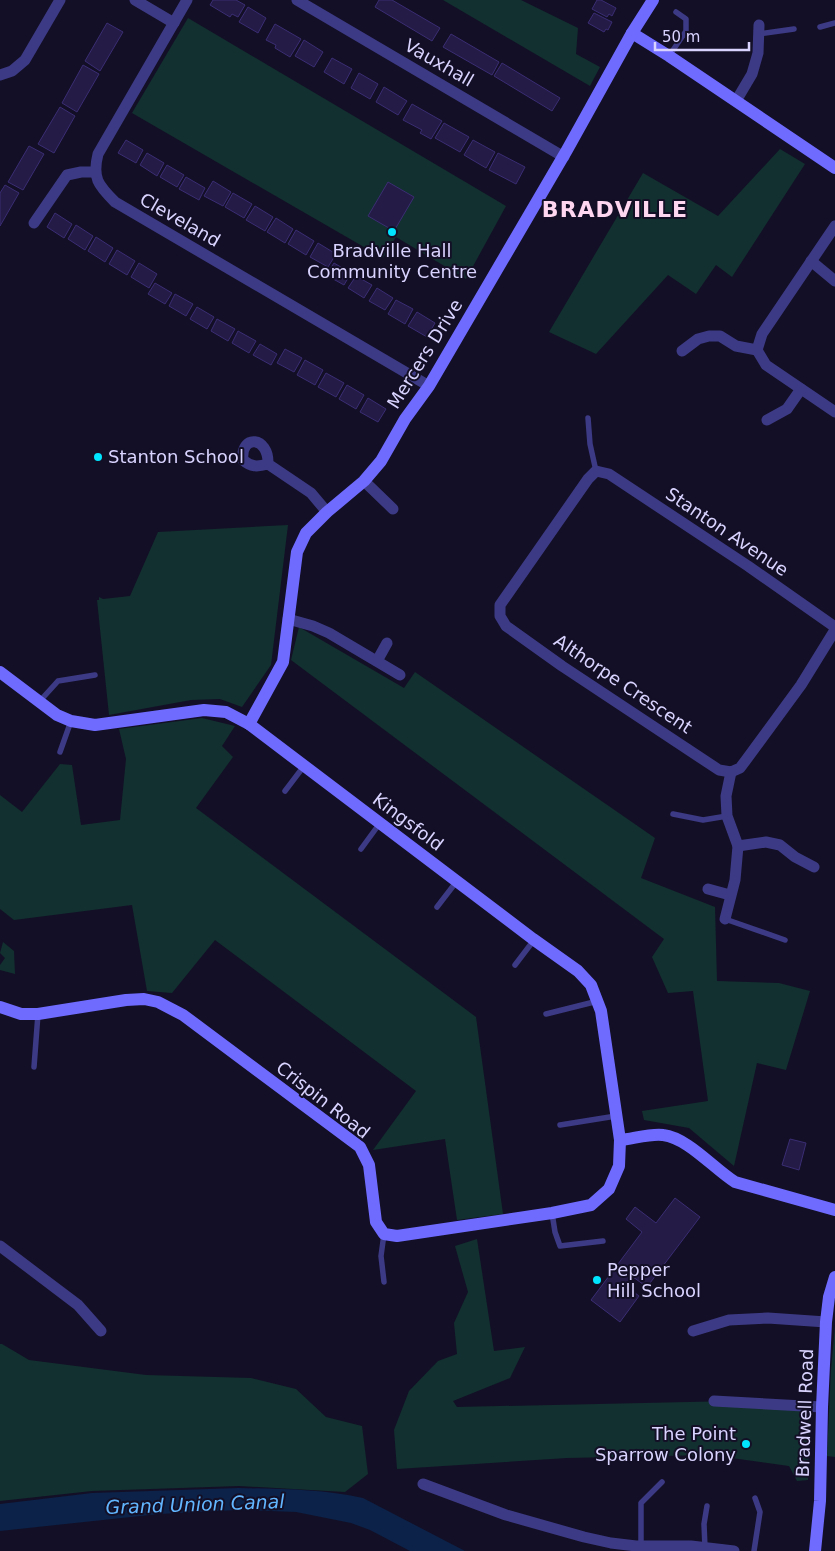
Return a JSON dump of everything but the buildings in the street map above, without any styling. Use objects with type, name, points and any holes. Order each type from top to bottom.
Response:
[{"type":"street","points":[[1,76],[12,71],[25,60],[60,0]]},
{"type":"street","points":[[135,0],[174,23]]},
{"type":"street","points":[[34,223],[67,174],[96,172],[95,167],[98,154],[187,0]]},
{"type":"street","name":"Vauxhall","points":[[297,0],[564,157]]},
{"type":"street","name":"Mercers Drive","points":[[249,724],[283,662],[297,552],[306,533],[327,512],[364,481],[381,461],[405,419],[429,386],[564,157],[652,0]]},
{"type":"street","points":[[736,101],[752,74],[758,52],[759,30]]},
{"type":"street","points":[[632,33],[835,168]]},
{"type":"street","name":"Cleveland","points":[[96,172],[96,177],[103,190],[115,202],[429,386]]},
{"type":"street","points":[[757,350],[762,334],[835,226]]},
{"type":"street","points":[[811,261],[835,281]]},
{"type":"street","points":[[682,351],[698,339],[709,336],[720,336],[736,346],[757,350],[766,365],[835,412]]},
{"type":"street","points":[[767,420],[786,409],[801,389]]},
{"type":"street","points":[[268,464],[311,493],[327,512]]},
{"type":"street","name":"Stanton Avenue","points":[[596,471],[609,474],[748,566],[835,629]]},
{"type":"street","name":"Althorpe Crescent","points":[[596,471],[588,479],[500,605],[500,616],[506,626],[571,672],[719,770],[731,772]]},
{"type":"street","points":[[364,481],[393,509]]},
{"type":"street","points":[[288,619],[313,626],[328,633],[400,675]]},
{"type":"street","points":[[725,919],[735,880],[738,846],[727,816],[726,796],[731,772],[740,768],[764,738],[800,686],[835,629]]},
{"type":"street","points":[[377,661],[387,643]]},
{"type":"street","name":"Kingsfold","points":[[0,672],[57,715],[71,721],[95,725],[204,710],[226,712],[249,724],[534,940],[578,971],[591,985],[601,1011],[620,1140],[619,1166],[609,1189],[591,1205],[552,1213]]},
{"type":"street","points":[[738,846],[766,842],[780,845],[795,857],[814,867]]},
{"type":"street","points":[[708,889],[730,895]]},
{"type":"street","name":"Crispin Road","points":[[0,1008],[21,1014],[38,1014],[126,1000],[144,999],[158,1002],[183,1015],[360,1147],[369,1165],[376,1222],[384,1234]]},
{"type":"street","points":[[620,1140],[661,1134],[679,1139],[735,1182],[835,1210]]},
{"type":"street","points":[[384,1234],[397,1236],[552,1213]]},
{"type":"street","points":[[0,1246],[78,1305],[101,1332]]},
{"type":"street","name":"Bradwell Road","points":[[815,1551],[820,1501],[821,1420],[826,1322],[835,1277]]},
{"type":"street","points":[[693,1331],[729,1320],[768,1318],[826,1322]]},
{"type":"street","points":[[714,1401],[822,1407]]},
{"type":"street","points":[[423,1484],[506,1515],[611,1544],[691,1546],[734,1551]]},
{"type":"lane","points":[[669,56],[686,31],[686,19],[676,12]]},
{"type":"lane","points":[[820,27],[835,23]]},
{"type":"lane","points":[[759,30],[794,30]]},
{"type":"lane","points":[[588,418],[590,444],[596,471]]},
{"type":"lane","points":[[39,702],[58,680],[95,675]]},
{"type":"lane","points":[[60,752],[71,721]]},
{"type":"lane","points":[[285,791],[304,766]]},
{"type":"lane","points":[[673,814],[703,820],[727,816]]},
{"type":"lane","points":[[360,849],[380,823]]},
{"type":"lane","points":[[437,907],[457,881]]},
{"type":"lane","points":[[725,919],[785,940]]},
{"type":"lane","points":[[515,965],[534,940]]},
{"type":"lane","points":[[546,1014],[598,1001]]},
{"type":"lane","points":[[34,1067],[38,1014]]},
{"type":"lane","points":[[560,1125],[616,1116]]},
{"type":"lane","points":[[552,1213],[555,1232],[560,1246],[603,1242]]},
{"type":"lane","points":[[384,1234],[381,1256],[384,1282]]},
{"type":"lane","points":[[641,1546],[641,1503],[662,1482]]},
{"type":"lane","points":[[754,1551],[760,1512],[755,1498]]},
{"type":"lane","points":[[705,1548],[704,1524],[706,1506]]},
{"type":"green space","points":[[443,0],[521,0],[578,28],[576,54],[600,67],[590,86]]},
{"type":"green space","points":[[188,18],[506,206],[466,279],[396,237],[383,258],[132,113]]},
{"type":"green space","points":[[780,149],[805,164],[732,277],[716,265],[696,294],[668,275],[596,354],[549,332],[643,173],[718,216]]},
{"type":"green space","points":[[288,525],[271,665],[242,707],[220,699],[191,700],[109,715],[97,600],[99,600],[99,597],[103,599],[130,596],[158,532]]},
{"type":"green space","points":[[299,627],[404,688],[415,672],[655,838],[641,878],[715,907],[717,981],[779,983],[810,991],[786,1070],[757,1063],[734,1166],[689,1128],[644,1120],[642,1111],[708,1101],[693,991],[668,993],[652,957],[664,939],[291,660]]},
{"type":"green space","points":[[202,718],[235,726],[222,746],[233,757],[196,808],[476,1017],[503,1214],[457,1220],[445,1139],[373,1150],[416,1091],[215,940],[172,993],[147,991],[132,905],[14,920],[0,909],[0,795],[22,812],[60,764],[72,765],[81,825],[120,820],[126,759],[119,729]]},
{"type":"green space","points":[[3,942],[14,951],[15,974],[0,970],[0,965],[5,958],[0,953]]},
{"type":"green space","points":[[477,1239],[494,1351],[525,1347],[510,1378],[453,1401],[457,1407],[734,1401],[810,1412],[808,1480],[797,1481],[789,1466],[710,1455],[567,1458],[397,1469],[394,1430],[409,1391],[438,1361],[457,1354],[454,1323],[468,1292],[455,1246]]},
{"type":"green space","points":[[835,1326],[835,1457],[827,1456]]},
{"type":"green space","points":[[0,1344],[29,1360],[146,1375],[251,1378],[296,1389],[326,1417],[362,1426],[368,1474],[345,1492],[239,1486],[92,1491],[0,1501]]},
{"type":"water","name":"Grand Union Canal","points":[[238,1488],[317,1491],[363,1498],[465,1551],[410,1551],[370,1530],[351,1523],[296,1512],[237,1510],[159,1514],[0,1531],[0,1504],[92,1493]]},
{"type":"place","name":"Bradville Hall Community Centre","points":[[392,232]]},
{"type":"place","name":"Stanton School","points":[[98,457]]},
{"type":"place","name":"Pepper Hill School","points":[[597,1280]]},
{"type":"place","name":"The Point Sparrow Colony","points":[[746,1444]]},
{"type":"district","name":"BRADVILLE","points":[[615,209]]}]
